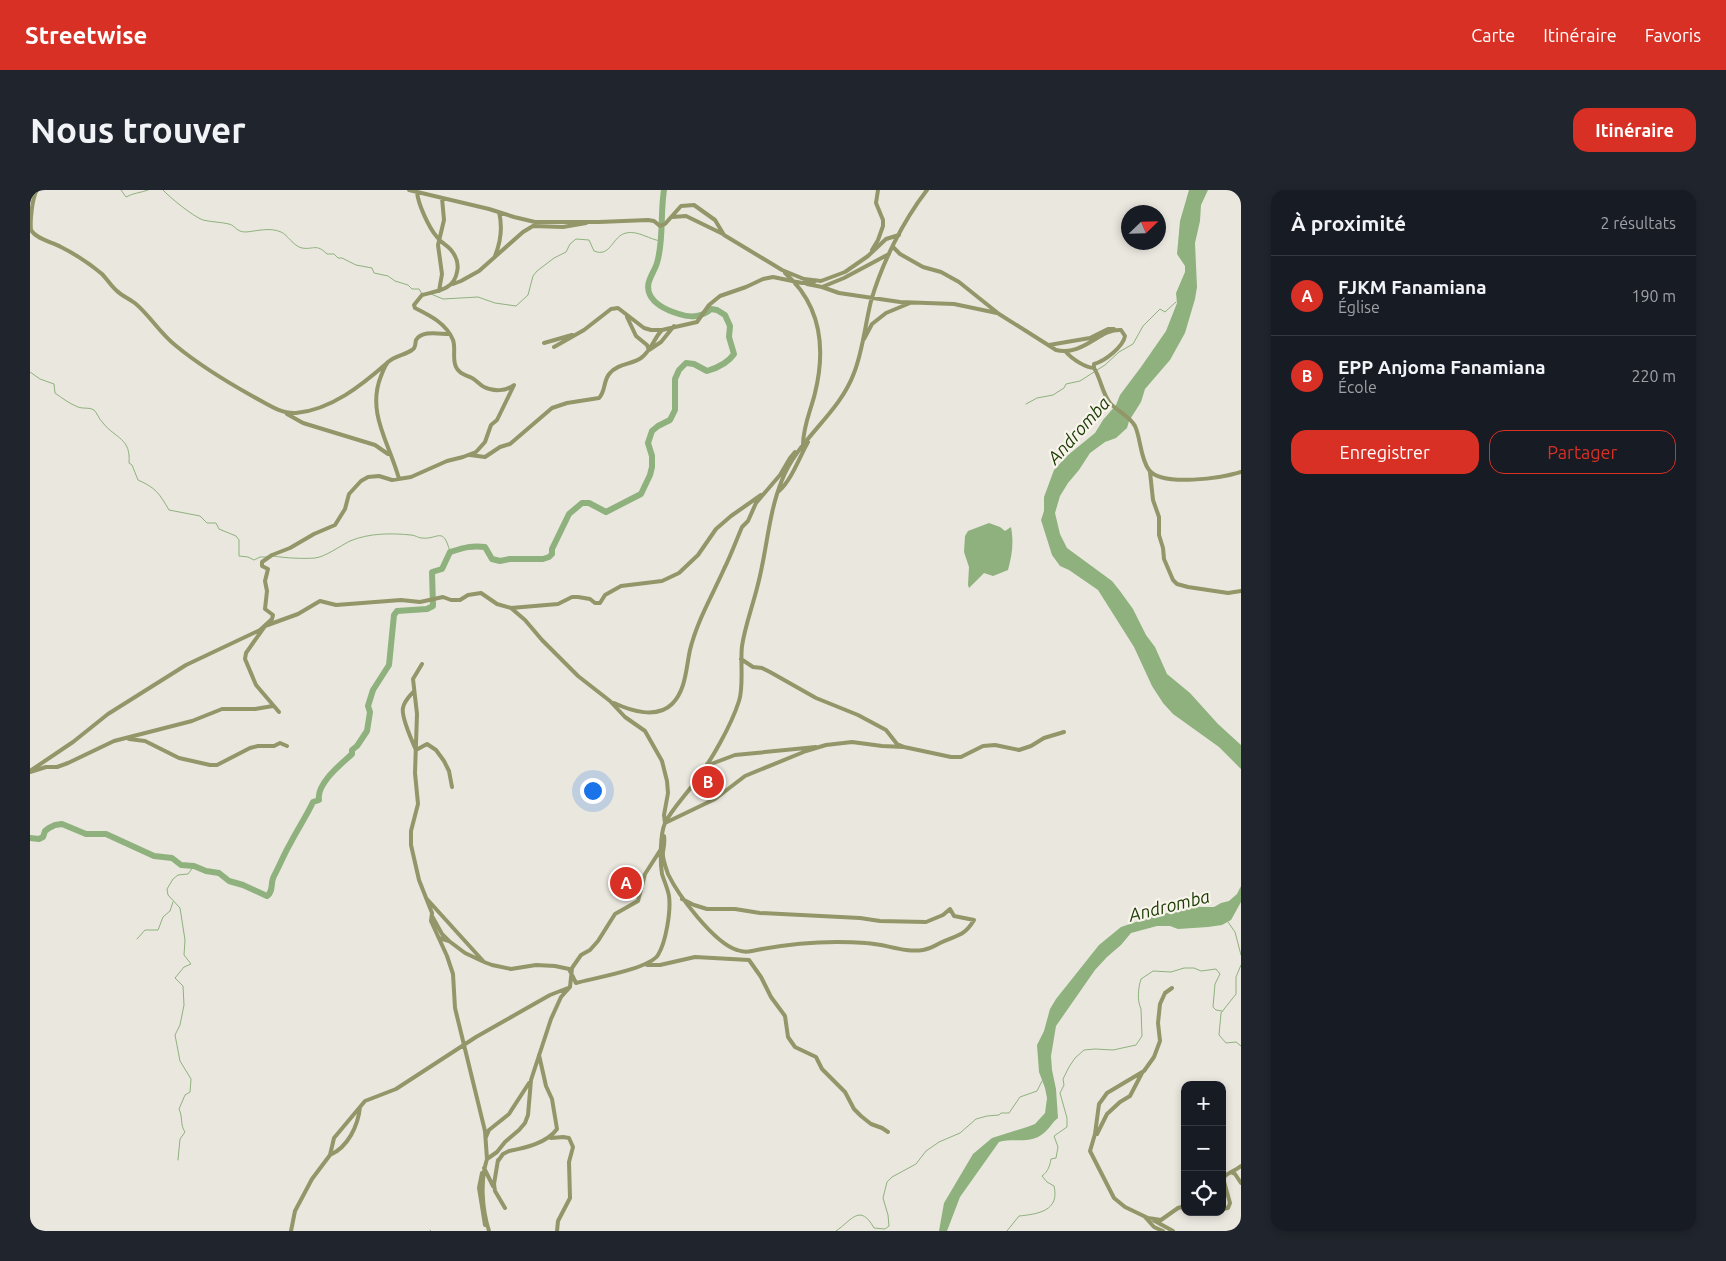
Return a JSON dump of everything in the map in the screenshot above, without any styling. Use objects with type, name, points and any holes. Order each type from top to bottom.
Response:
[{"type":"street","points":[[37,190],[33,198],[31,210],[32,232],[61,247],[103,275],[118,293],[136,304],[175,345],[225,380],[303,423],[375,445],[390,456]]},
{"type":"street","points":[[409,190],[535,222],[648,220],[654,221],[660,226],[666,224],[681,206],[694,205],[714,220],[724,235]]},
{"type":"street","points":[[868,256],[878,240],[883,220],[876,203],[878,190]]},
{"type":"street","points":[[511,608],[525,620],[573,671],[610,701],[623,708],[640,712],[657,711],[672,705],[681,690],[690,651],[704,610],[725,568],[742,527],[748,520],[756,503],[780,475],[790,458],[803,445],[841,397],[848,385],[854,373],[872,297],[909,214],[927,190]]},
{"type":"street","points":[[417,192],[418,199],[435,235],[456,256],[458,268],[456,278],[452,284]]},
{"type":"street","points":[[439,291],[442,274],[439,240],[444,220],[442,198]]},
{"type":"street","points":[[494,258],[500,244],[502,226],[500,212]]},
{"type":"street","points":[[672,217],[686,216],[724,235],[782,270],[795,281],[805,296],[816,319],[821,357],[815,393],[805,426],[803,445]]},
{"type":"street","points":[[470,455],[486,442],[491,425],[497,420],[514,385],[506,390],[494,390],[485,388],[478,381],[462,374],[456,367],[453,354],[453,340],[449,334],[430,314],[415,308],[414,305],[422,295],[439,291],[468,278],[523,232],[533,226],[563,227],[599,222]]},
{"type":"street","points":[[802,283],[821,281],[845,272],[868,256],[886,239],[899,235]]},
{"type":"street","points":[[893,247],[900,254],[923,267],[941,272],[959,282],[999,314],[1056,350],[1066,352],[1104,336],[1113,329],[1116,330]]},
{"type":"street","points":[[822,287],[844,278],[890,254]]},
{"type":"street","points":[[782,270],[804,278],[821,281]]},
{"type":"street","points":[[554,347],[612,309],[618,308],[644,328],[651,330],[662,330],[697,322],[709,305],[720,296],[764,279],[773,278],[822,287],[839,293],[912,303],[954,304],[999,314]]},
{"type":"street","points":[[862,342],[872,324],[886,313],[912,303]]},
{"type":"street","points":[[624,313],[636,336],[647,345],[649,350]]},
{"type":"street","points":[[268,569],[261,564],[265,559],[335,525],[345,509],[350,494],[361,482],[375,476],[392,480],[411,477],[447,461],[470,455],[485,456],[500,447],[510,444],[549,410],[568,403],[599,398],[610,372],[621,364],[637,360],[661,342],[674,326]]},
{"type":"street","points":[[1049,345],[1090,338],[1112,328],[1121,330],[1125,336],[1124,340],[1108,357],[1094,364],[1110,403],[1131,420],[1136,428],[1144,459],[1150,472],[1153,500],[1159,517],[1159,535],[1164,559],[1173,580],[1178,584],[1188,587],[1228,593],[1241,591]]},
{"type":"street","points":[[649,350],[655,338],[662,330]]},
{"type":"street","points":[[285,413],[314,410],[344,396],[362,385],[399,355],[412,351],[420,336],[427,333],[449,334]]},
{"type":"street","points":[[544,343],[576,334]]},
{"type":"street","points":[[1066,352],[1071,358],[1084,366],[1096,370]]},
{"type":"street","points":[[387,363],[377,385],[375,397],[381,430],[390,456],[396,466],[399,479]]},
{"type":"street","points":[[778,493],[789,480],[813,432]]},
{"type":"street","points":[[644,965],[658,956],[667,927],[669,896],[662,874],[663,831],[665,823],[707,764],[740,700],[744,633],[757,589],[778,493],[788,466],[798,450]]},
{"type":"street","points":[[1150,472],[1169,478],[1206,479],[1241,472]]},
{"type":"street","points":[[30,771],[73,742],[108,714],[186,665],[265,626],[298,614],[320,601],[336,605],[401,600],[420,602],[443,598],[460,600],[468,594],[480,593],[497,604],[511,608],[558,604],[572,597],[590,599],[595,603],[600,603],[605,595],[621,586],[662,581],[679,573],[692,562],[716,529],[766,490]]},
{"type":"street","points":[[270,558],[265,582],[267,591],[264,604],[265,609],[273,615],[272,619],[248,648],[245,659],[256,685],[279,712]]},
{"type":"street","points":[[741,659],[753,667],[762,668],[770,672],[816,698],[858,715],[886,730],[897,744],[904,747]]},
{"type":"street","points":[[422,664],[413,679],[417,714],[416,773],[418,804],[411,831],[411,845],[419,880],[432,916],[442,934],[449,941],[465,953],[484,962],[511,969],[536,966],[555,966],[569,969],[576,983]]},
{"type":"street","points":[[414,691],[403,705],[402,711],[416,750]]},
{"type":"street","points":[[610,701],[626,717],[645,731],[662,760],[668,793],[664,816],[665,823]]},
{"type":"street","points":[[30,771],[46,767],[57,767],[98,747],[192,721],[222,709],[255,709],[273,706]]},
{"type":"street","points":[[707,764],[735,755],[852,742],[904,747],[961,757],[983,746],[995,745],[1019,750],[1031,746],[1044,738],[1064,732]]},
{"type":"street","points":[[124,739],[145,741],[179,758],[210,765],[217,764],[258,746],[274,746],[280,743],[287,746]]},
{"type":"street","points":[[416,750],[427,744],[436,750],[449,770],[452,787]]},
{"type":"street","points":[[665,823],[715,799],[745,776],[788,757],[823,746]]},
{"type":"street","points":[[663,831],[665,843],[663,852],[666,866],[682,899],[698,918],[735,950],[744,952],[797,943],[818,942],[869,943],[911,952],[933,948],[939,943],[958,937],[974,920],[954,916],[950,909],[943,915],[926,922],[880,922],[735,909],[707,909],[682,899]]},
{"type":"street","points":[[570,987],[572,968],[577,960],[598,941],[615,914],[638,901],[645,874],[662,849]]},
{"type":"street","points":[[426,898],[484,962]]},
{"type":"street","points":[[432,916],[431,921],[453,974],[455,1008],[485,1131],[487,1159],[484,1169],[484,1200],[488,1231]]},
{"type":"street","points":[[438,938],[449,941]]},
{"type":"street","points":[[486,1140],[489,1130],[508,1114],[531,1080],[551,1019],[561,997],[570,987],[576,983],[644,965],[660,965],[695,957],[749,960],[784,1016],[788,1037],[795,1047],[816,1058],[822,1069],[844,1092],[854,1109],[861,1116],[871,1124],[888,1132]]},
{"type":"street","points":[[330,1155],[334,1138],[365,1101],[407,1083],[464,1045],[550,994],[570,987]]},
{"type":"street","points":[[1094,1138],[1107,1114],[1130,1096],[1154,1057],[1158,1049],[1160,1032],[1158,1011],[1165,994],[1172,988]]},
{"type":"street","points":[[540,1056],[546,1086],[552,1099],[557,1129],[546,1140]]},
{"type":"street","points":[[1144,1071],[1107,1093],[1099,1104],[1099,1116],[1090,1151],[1114,1198],[1125,1207],[1173,1231]]},
{"type":"street","points":[[487,1159],[497,1152],[525,1123],[528,1115],[531,1080]]},
{"type":"street","points":[[291,1231],[295,1210],[319,1168],[330,1155],[348,1141],[357,1122],[360,1105]]},
{"type":"street","points":[[495,1191],[494,1176],[498,1161],[503,1154],[554,1137],[567,1137],[572,1142],[573,1148],[569,1162],[570,1198],[558,1222],[557,1231]]},
{"type":"street","points":[[497,1152],[498,1161]]},
{"type":"street","points":[[1226,1175],[1241,1166]]},
{"type":"street","points":[[484,1169],[505,1208]]},
{"type":"street","points":[[1230,1172],[1235,1174],[1241,1182]]},
{"type":"street","points":[[1226,1189],[1230,1203],[1226,1208]]},
{"type":"street","points":[[1148,1218],[1161,1220],[1181,1207]]},
{"type":"street","points":[[1142,1214],[1154,1227],[1163,1231]]},
{"type":"shaded area","points":[[1189,190],[1208,190],[1201,205],[1200,221],[1195,243],[1197,287],[1185,333],[1170,360],[1145,389],[1141,402],[1129,421],[1127,428],[1116,438],[1105,442],[1090,453],[1060,496],[1055,513],[1060,534],[1067,548],[1112,581],[1120,591],[1155,647],[1167,674],[1190,693],[1218,724],[1241,745],[1241,769],[1219,747],[1173,714],[1163,703],[1152,686],[1134,647],[1098,590],[1060,566],[1052,555],[1041,520],[1044,511],[1044,497],[1054,470],[1068,455],[1095,433],[1166,331],[1177,303],[1176,293],[1185,272],[1185,266],[1177,254],[1180,221]]},
{"type":"shaded area","points":[[989,523],[1005,531],[1011,527],[1012,549],[1008,570],[993,576],[984,573],[969,588],[969,567],[964,552],[965,536],[968,531]]},
{"type":"shaded area","points":[[1241,886],[1241,902],[1231,920],[1222,925],[1208,927],[1178,929],[1170,926],[1157,926],[1131,933],[1095,970],[1056,1026],[1051,1056],[1058,1118],[1038,1137],[1029,1140],[999,1142],[960,1197],[947,1231],[939,1231],[944,1203],[973,1154],[992,1138],[1035,1124],[1045,1113],[1047,1098],[1039,1072],[1037,1045],[1044,1031],[1050,1009],[1056,999],[1099,945],[1121,927],[1156,915],[1177,911],[1186,904],[1214,907],[1229,901],[1237,894]]},
{"type":"waterway","points":[[121,190],[126,197],[148,190]]},
{"type":"waterway","points":[[163,190],[203,220],[229,224],[243,232],[268,230],[284,233],[299,247],[317,248],[327,254],[334,254],[338,258],[356,265],[372,268],[374,273],[388,276],[395,281],[408,285],[412,289],[419,289],[422,294]]},
{"type":"waterway","points":[[30,838],[39,839],[43,837],[45,831],[49,828],[62,824],[86,834],[106,834],[154,856],[172,858],[181,865],[194,866],[206,871],[219,873],[229,881],[267,896],[269,894],[273,879],[286,852],[313,802],[319,800],[321,787],[330,775],[352,754],[352,750],[367,731],[370,712],[368,706],[373,690],[389,665],[394,615],[397,611],[427,609],[433,606],[432,572],[442,569],[450,552],[480,546],[485,547],[492,559],[500,561],[510,559],[543,559],[552,554],[552,549],[569,514],[582,503],[589,503],[606,512],[641,494],[652,467],[652,456],[648,443],[652,431],[670,420],[675,410],[675,379],[679,370],[686,363],[694,364],[707,371],[722,365],[734,354],[729,337],[730,326],[725,315],[711,309],[700,315],[683,315],[655,302],[648,291],[649,282],[659,254],[664,190]]},
{"type":"waterway","points":[[431,294],[443,299],[478,297],[495,303],[516,306],[528,295],[533,276],[537,271],[554,258],[566,252],[570,244],[576,239],[589,240],[594,251],[600,252],[608,249],[621,235],[630,232],[661,241]]},
{"type":"waterway","points":[[1097,370],[1119,352],[1133,344],[1143,326],[1160,309],[1165,312],[1176,302]]},
{"type":"waterway","points":[[30,372],[40,379],[54,384],[55,393],[69,403],[80,408],[94,410],[103,423],[128,448],[129,463],[132,465],[138,480],[156,492],[169,510],[200,516],[207,523],[216,523],[219,529],[236,536],[239,540],[239,556],[254,560],[260,557],[267,557]]},
{"type":"waterway","points":[[1026,404],[1037,398],[1053,395],[1064,388],[1066,384],[1080,381],[1094,372]]},
{"type":"waterway","points":[[273,556],[315,558],[323,556],[357,538],[388,534],[412,535],[422,538],[442,536],[450,552]]},
{"type":"waterway","points":[[178,1160],[180,1139],[185,1132],[179,1109],[185,1095],[190,1092],[191,1079],[180,1061],[175,1035],[180,1025],[184,1005],[183,986],[175,978],[184,967],[191,964],[184,955],[185,940],[180,908],[168,895],[167,889],[173,879],[178,875],[188,874],[194,866]]},
{"type":"waterway","points":[[137,939],[145,930],[158,930],[163,917],[170,911],[173,902]]},
{"type":"waterway","points":[[1228,922],[1235,932],[1241,955]]},
{"type":"waterway","points":[[1241,965],[1236,977],[1236,994],[1221,1013],[1219,1035],[1226,1043],[1236,1042],[1241,1046]]},
{"type":"waterway","points":[[1007,1231],[1019,1216],[1046,1210],[1054,1201],[1054,1186],[1042,1176],[1047,1170],[1051,1159],[1056,1158],[1058,1147],[1054,1136],[1067,1127],[1067,1118],[1060,1093],[1064,1085],[1063,1079],[1075,1058],[1084,1050],[1113,1050],[1136,1045],[1142,1036],[1141,1009],[1138,994],[1141,979],[1153,971],[1171,972],[1184,968],[1194,968],[1201,971],[1216,969],[1220,974],[1215,984],[1213,1007],[1216,1010],[1222,1011]]},
{"type":"waterway","points":[[836,1231],[851,1219],[860,1215],[869,1220],[874,1228],[885,1229],[889,1226],[883,1198],[887,1182],[892,1177],[916,1164],[926,1151],[939,1142],[960,1133],[976,1119],[1009,1113],[1020,1097],[1037,1091],[1042,1081]]},
{"type":"place","name":"EPP Anjoma Fanamiana","points":[[708,782]]},
{"type":"place","name":"FJKM Fanamiana","points":[[626,883]]},
{"type":"water label","name":"Andromba","points":[[1078,430]]},
{"type":"water label","name":"Andromba","points":[[1169,905]]}]
